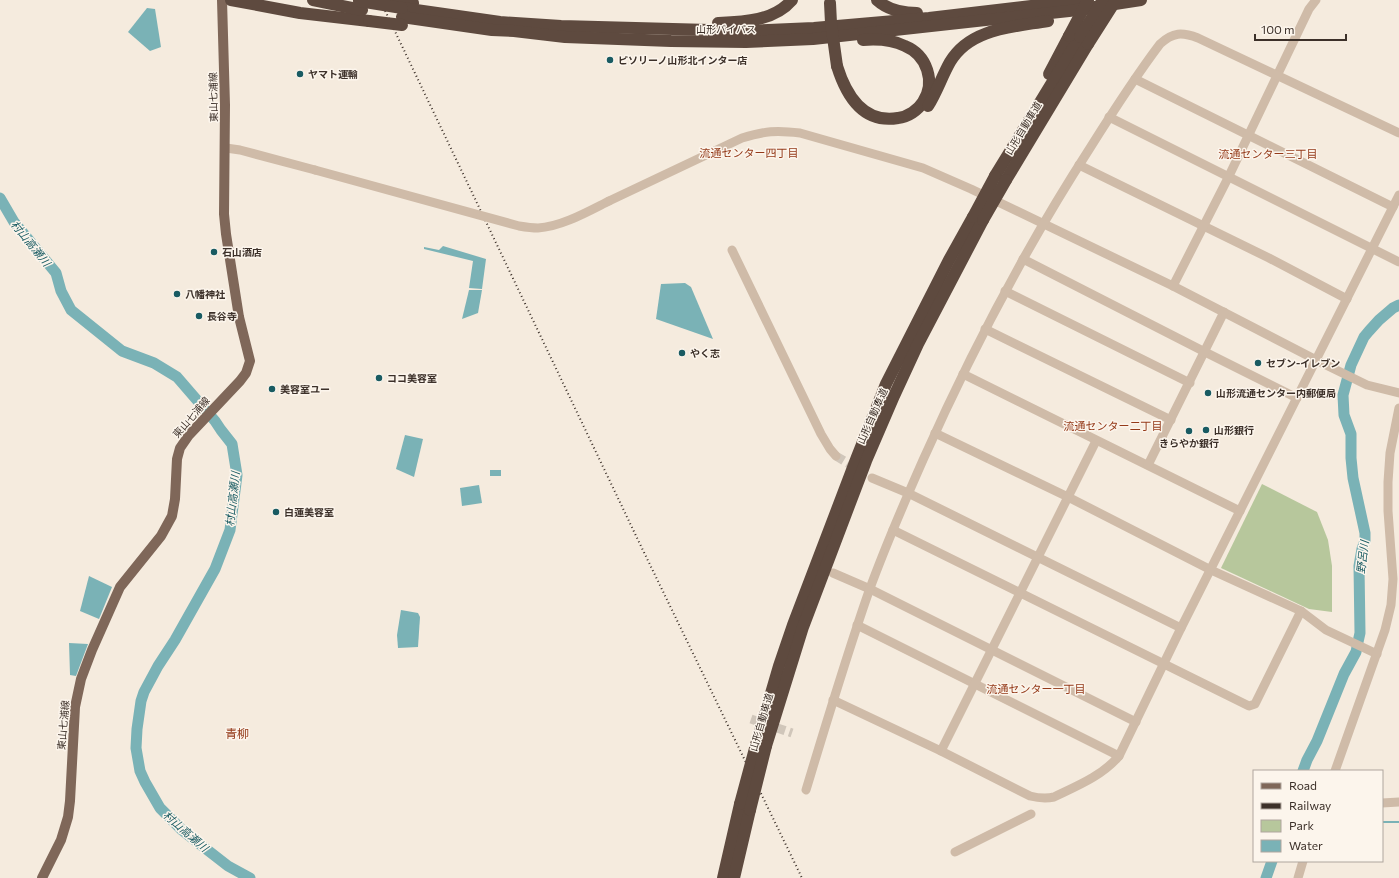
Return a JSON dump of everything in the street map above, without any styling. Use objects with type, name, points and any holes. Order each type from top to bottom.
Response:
[{"type":"highway","points":[[231,0],[300,13],[369,21],[400,10]]},
{"type":"highway","name":"山形バイパス","points":[[313,0],[358,4],[500,22],[561,26],[739,31],[814,28],[1141,0]]},
{"type":"highway","points":[[561,26],[740,22],[768,17],[786,6],[792,0]]},
{"type":"highway","points":[[828,2],[834,66],[840,91],[846,103],[854,112],[872,124],[884,126],[896,126],[908,123],[926,109],[935,95],[950,62],[969,41],[1004,28],[1051,20],[1060,17],[1065,6],[1001,5],[928,13],[908,13],[889,8],[877,0]]},
{"type":"highway","name":"山形バイパス","points":[[400,10],[492,30],[588,38],[746,42],[813,39],[1065,6],[1082,0]]},
{"type":"highway","points":[[1079,39],[1088,0]]},
{"type":"highway","name":"山形自動車道","points":[[723,878],[745,807],[762,744],[779,666],[793,625],[886,384],[949,260],[978,218],[1102,0]]},
{"type":"highway","name":"山形自動車道","points":[[1079,39],[1116,0]]},
{"type":"highway","points":[[746,42],[782,46],[866,40],[894,42],[907,46],[918,54],[925,64],[929,72],[930,79],[927,96],[922,104],[903,117],[887,120],[878,118],[870,115],[855,103],[834,66]]},
{"type":"highway","name":"山形自動車道","points":[[734,878],[745,807]]},
{"type":"main road","name":"東山七浦線","points":[[42,878],[60,840],[68,817],[75,707],[81,678],[92,650],[120,587],[161,536],[172,516],[175,499],[176,459],[180,448],[189,435],[246,372],[250,361],[239,317],[224,214],[226,148],[222,0]]},
{"type":"street","points":[[1173,286],[1228,178],[1310,9],[1316,0]]},
{"type":"street","points":[[806,790],[857,625],[870,589],[908,493],[935,433],[985,329],[1043,223],[1109,117],[1160,44],[1168,37],[1178,34],[1187,34],[1198,38],[1399,133]]},
{"type":"street","points":[[1135,79],[1249,134],[1393,207]]},
{"type":"street","points":[[1109,117],[1228,178],[1399,262]]},
{"type":"street","points":[[226,148],[240,150],[519,226],[539,228],[553,225],[584,213],[742,138],[765,132],[784,131],[800,134],[830,141],[923,168],[1003,203],[1173,286],[1367,385],[1399,393]]},
{"type":"street","points":[[1079,165],[1203,227],[1270,258],[1347,299]]},
{"type":"street","points":[[834,700],[941,751],[1030,796],[1042,798],[1054,797],[1101,773],[1111,766],[1119,756],[1181,628],[1399,195]]},
{"type":"street","points":[[732,250],[821,434],[836,456]]},
{"type":"street","points":[[1023,259],[1297,398]]},
{"type":"street","points":[[1005,291],[1190,383]]},
{"type":"street","points":[[1148,466],[1224,312]]},
{"type":"street","points":[[985,329],[1171,420]]},
{"type":"street","points":[[963,374],[1240,511]]},
{"type":"street","points":[[1335,770],[1377,654],[1391,605],[1394,579],[1388,511],[1388,482],[1390,453],[1399,408]]},
{"type":"street","points":[[935,433],[1068,497],[1211,570],[1301,611],[1326,630],[1377,654]]},
{"type":"street","points":[[941,751],[1096,441]]},
{"type":"street","points":[[872,478],[908,493],[1181,628]]},
{"type":"street","points":[[893,530],[1249,706],[1255,704],[1301,611]]},
{"type":"street","points":[[833,574],[870,589],[991,651],[1136,722]]},
{"type":"street","points":[[857,625],[1119,756]]},
{"type":"street","points":[[1383,803],[1399,802]]},
{"type":"street","points":[[955,852],[1031,814]]},
{"type":"street","points":[[1298,878],[1303,862]]},
{"type":"green space","points":[[1262,484],[1317,512],[1328,540],[1332,566],[1332,612],[1309,609],[1221,568]]},
{"type":"water","points":[[147,8],[155,9],[161,47],[150,51],[128,32]]},
{"type":"water","points":[[443,246],[486,259],[482,289],[469,288],[473,261],[424,249],[424,247],[439,250]]},
{"type":"water","points":[[685,283],[691,287],[713,339],[656,319],[661,284]]},
{"type":"water","points":[[469,290],[482,290],[478,313],[462,319]]},
{"type":"water","points":[[405,435],[423,439],[414,477],[396,469]]},
{"type":"water","points":[[490,470],[501,470],[501,476],[490,476]]},
{"type":"water","points":[[479,485],[482,503],[462,506],[460,488]]},
{"type":"water","points":[[89,576],[112,587],[99,619],[80,611]]},
{"type":"water","points":[[401,610],[418,613],[420,617],[418,647],[398,648],[397,635]]},
{"type":"water","points":[[69,643],[88,644],[76,676],[70,675]]},
{"type":"waterway","name":"村山高瀬川","points":[[0,198],[14,222],[56,273],[61,291],[71,310],[122,351],[154,363],[177,377],[215,421],[232,444],[237,475],[230,530],[215,569],[144,692],[141,701],[136,748],[140,771],[160,808],[192,838],[228,866],[250,878]]},
{"type":"waterway","name":"野呂川","points":[[1303,770],[1317,741],[1344,674],[1356,652],[1360,633],[1359,566],[1365,541],[1365,533],[1353,478],[1351,434],[1344,415],[1343,395],[1351,365],[1364,337],[1379,320],[1399,305]]},
{"type":"waterway","points":[[1383,822],[1399,822]]},
{"type":"waterway","name":"野呂川","points":[[1266,878],[1272,862]]},
{"type":"tunnel","points":[[836,456],[859,470]]},
{"type":"tunnel","points":[[751,719],[792,733]]},
{"type":"railway","points":[[380,0],[638,540],[802,878]]},
{"type":"place","name":"ピソリーノ山形北インター店","points":[[610,60]]},
{"type":"place","name":"ヤマト運輸","points":[[300,74]]},
{"type":"place","name":"石山酒店","points":[[214,252]]},
{"type":"place","name":"八幡神社","points":[[177,294]]},
{"type":"place","name":"長谷寺","points":[[199,316]]},
{"type":"place","name":"やく志","points":[[682,353]]},
{"type":"place","name":"セブン-イレブン","points":[[1258,363]]},
{"type":"place","name":"ココ美容室","points":[[379,378]]},
{"type":"place","name":"美容室ユー","points":[[272,389]]},
{"type":"place","name":"山形流通センター内郵便局","points":[[1208,393]]},
{"type":"place","name":"山形銀行","points":[[1206,430]]},
{"type":"place","name":"きらやか銀行","points":[[1189,431]]},
{"type":"place","name":"白蓮美容室","points":[[276,512]]},
{"type":"district","name":"流通センター四丁目","points":[[749,152]]},
{"type":"district","name":"流通センター三丁目","points":[[1268,153]]},
{"type":"district","name":"流通センター二丁目","points":[[1113,425]]},
{"type":"district","name":"流通センター一丁目","points":[[1036,688]]},
{"type":"district","name":"青柳","points":[[237,733]]}]
